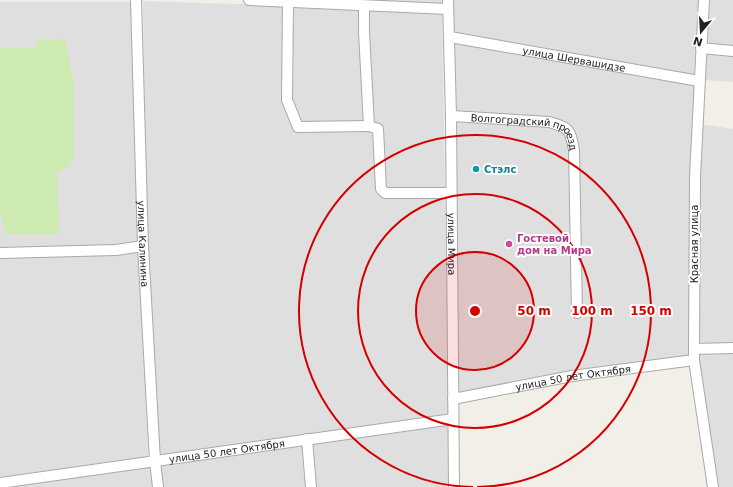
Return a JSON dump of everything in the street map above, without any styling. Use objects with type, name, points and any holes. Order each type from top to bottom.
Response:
[{"type":"street","name":"улица Калинина","points":[[136,0],[143,246],[155,461],[158,487]]},
{"type":"street","points":[[248,0],[364,6],[448,4]]},
{"type":"street","name":"Красная улица","points":[[704,0],[695,177],[694,360],[713,487]]},
{"type":"street","points":[[288,1],[288,100],[298,127],[369,126],[378,129],[381,189],[386,193],[451,194]]},
{"type":"street","name":"улица Мира","points":[[448,4],[451,116],[454,487]]},
{"type":"street","points":[[364,6],[369,126]]},
{"type":"street","name":"улица Шервашидзе","points":[[450,37],[699,81]]},
{"type":"street","points":[[701,48],[733,51]]},
{"type":"street","name":"Волгоградский проезд","points":[[451,116],[549,122],[565,127],[571,134],[574,150],[577,313]]},
{"type":"street","points":[[0,253],[116,250],[143,246]]},
{"type":"street","points":[[694,349],[733,348]]},
{"type":"street","name":"улица 50 лет Октября","points":[[453,399],[572,376],[694,360]]},
{"type":"street","name":"улица 50 лет Октября","points":[[0,483],[453,419]]},
{"type":"street","points":[[306,439],[311,487]]},
{"type":"shaded area","points":[[289,0],[442,0],[442,7]]},
{"type":"shaded area","points":[[453,0],[700,0],[694,76],[453,33]]},
{"type":"shaded area","points":[[708,0],[733,0],[733,82],[703,80]]},
{"type":"shaded area","points":[[143,1],[442,11],[449,417],[160,456],[146,231]]},
{"type":"shaded area","points":[[0,2],[133,2],[139,231],[148,457],[0,478]]},
{"type":"shaded area","points":[[455,41],[696,83],[689,274],[690,355],[572,372],[458,395]]},
{"type":"shaded area","points":[[700,124],[733,129],[733,346],[696,346]]},
{"type":"shaded area","points":[[698,350],[733,350],[733,487],[716,487],[697,371]]},
{"type":"shaded area","points":[[449,424],[449,487],[163,487],[160,465]]},
{"type":"shaded area","points":[[152,467],[154,487],[7,487]]},
{"type":"green space","points":[[65,39],[74,84],[74,154],[70,166],[57,172],[59,234],[5,234],[3,221],[0,215],[0,48],[36,48],[36,40]]},
{"type":"place","name":"Стэлс","points":[[476,169]]},
{"type":"place","name":"Гостевой дом на Мира","points":[[509,244]]}]
